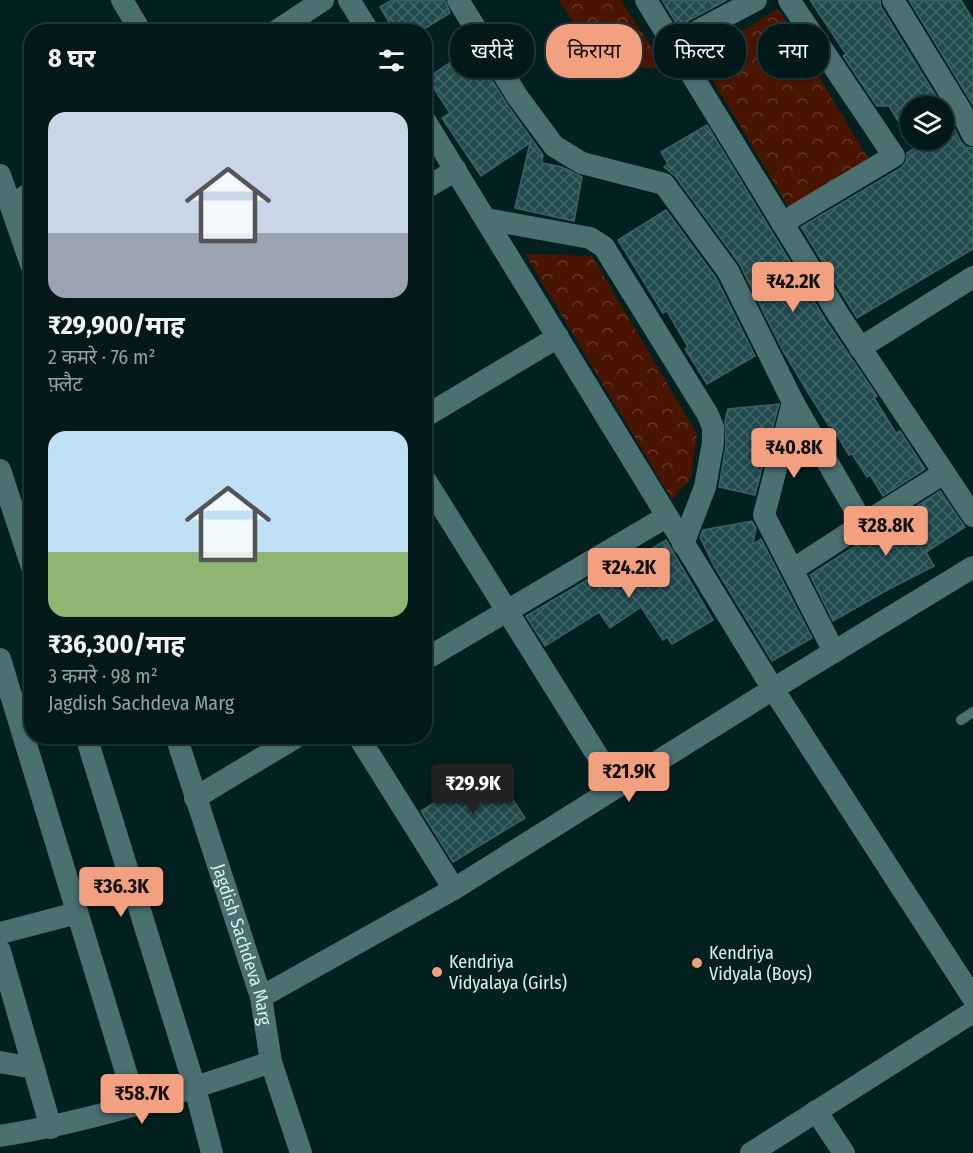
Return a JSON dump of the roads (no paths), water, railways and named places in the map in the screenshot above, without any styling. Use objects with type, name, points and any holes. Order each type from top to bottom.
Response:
[{"type":"street","points":[[122,0],[136,24]]},
{"type":"street","points":[[287,24],[323,0]]},
{"type":"street","points":[[349,0],[364,24]]},
{"type":"street","points":[[458,0],[517,96],[554,146],[582,163],[664,184],[728,271],[794,402],[863,524]]},
{"type":"street","points":[[646,0],[661,24]]},
{"type":"street","points":[[711,24],[756,0]]},
{"type":"street","points":[[782,223],[894,156],[789,0]]},
{"type":"street","points":[[892,0],[961,111],[973,135]]},
{"type":"street","points":[[694,78],[860,348],[973,516]]},
{"type":"street","points":[[432,132],[773,689],[973,998]]},
{"type":"street","points":[[432,184],[456,170]]},
{"type":"street","points":[[0,174],[24,196]]},
{"type":"street","points":[[0,174],[24,244]]},
{"type":"street","points":[[486,219],[590,238],[604,247],[707,413],[713,427],[705,487],[683,544]]},
{"type":"street","points":[[860,348],[973,277]]},
{"type":"street","points":[[432,412],[558,337]]},
{"type":"street","points":[[794,402],[764,514],[834,652]]},
{"type":"street","points":[[0,470],[24,543]]},
{"type":"street","points":[[792,570],[944,473]]},
{"type":"street","points":[[432,491],[617,787]]},
{"type":"street","points":[[432,655],[666,517]]},
{"type":"street","points":[[261,997],[454,889],[973,567]]},
{"type":"street","points":[[0,659],[24,738]]},
{"type":"street","points":[[26,744],[136,1105]]},
{"type":"street","points":[[88,744],[195,1088],[212,1153]]},
{"type":"street","name":"Jagdish Sachdeva Marg","points":[[178,744],[261,997],[271,1062],[301,1153]]},
{"type":"street","points":[[195,798],[285,744]]},
{"type":"street","points":[[362,744],[454,889]]},
{"type":"street","points":[[0,933],[77,913]]},
{"type":"street","points":[[0,951],[51,1128]]},
{"type":"street","points":[[751,1153],[973,1012]]},
{"type":"street","points":[[0,1062],[34,1068]]},
{"type":"street","points":[[0,1137],[51,1128],[136,1105],[271,1062]]},
{"type":"street","points":[[816,1112],[844,1153]]},
{"type":"lane","points":[[961,720],[973,712]]},
{"type":"place","name":"Kendriya Vidyala (Boys)","points":[[697,963]]},
{"type":"place","name":"Kendriya Vidyalaya (Girls)","points":[[437,972]]}]
